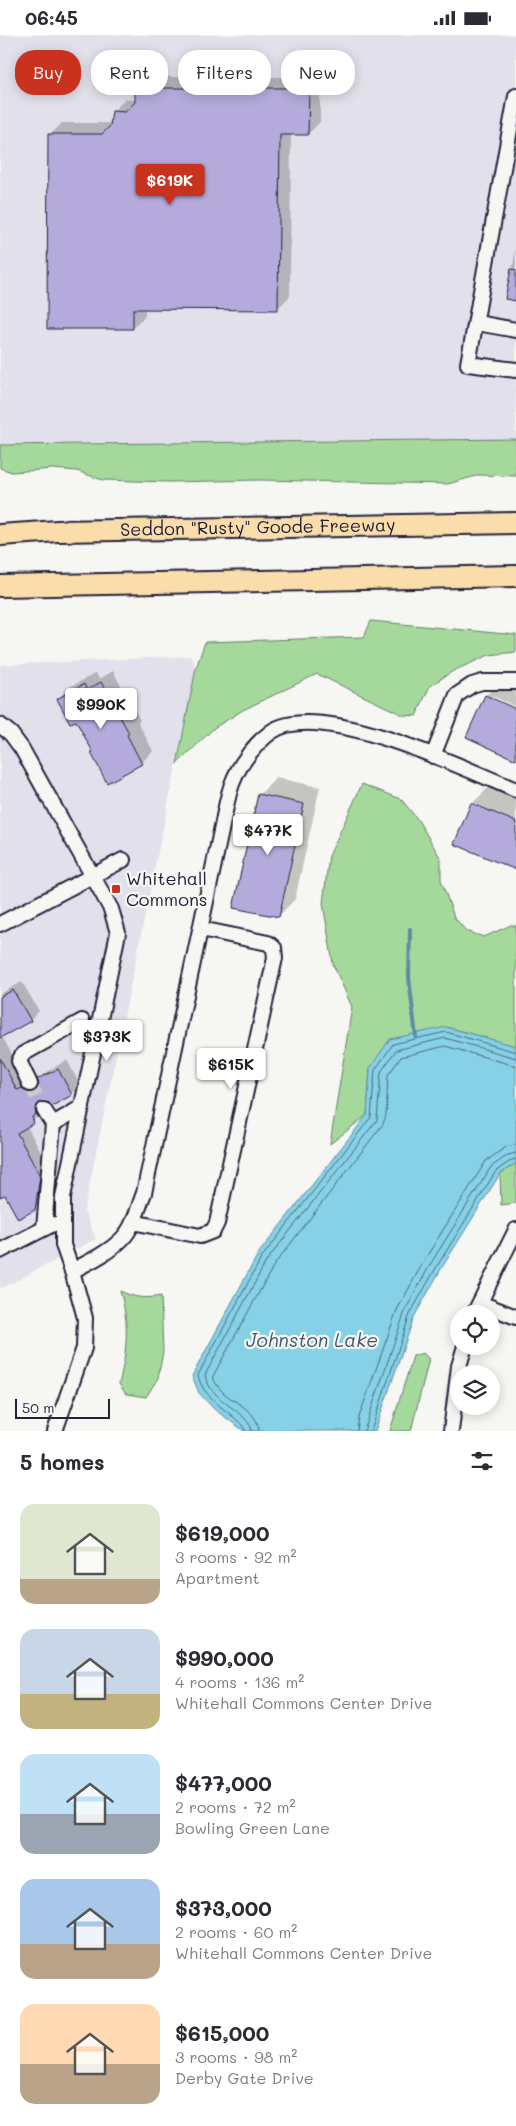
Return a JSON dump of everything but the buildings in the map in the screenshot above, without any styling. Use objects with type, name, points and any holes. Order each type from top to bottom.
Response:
[{"type":"highway","name":"Seddon \"Rusty\" Goode Freeway","points":[[0,535],[58,531],[516,523]]},
{"type":"highway","points":[[0,527],[58,531]]},
{"type":"highway","points":[[0,586],[516,576]]},
{"type":"street","points":[[516,96],[511,151],[468,364],[516,370]]},
{"type":"street","points":[[477,323],[516,330]]},
{"type":"street","points":[[433,757],[457,695],[472,685],[482,682],[516,682]]},
{"type":"street","points":[[72,1271],[109,1249],[123,1238],[133,1222],[144,1193],[233,780],[250,752],[272,731],[295,723],[324,723],[372,733],[516,790]]},
{"type":"street","points":[[0,725],[22,749],[116,920],[118,933],[63,1197],[63,1245],[85,1318],[84,1348],[55,1431]]},
{"type":"street","points":[[0,924],[123,860]]},
{"type":"street","points":[[133,1222],[200,1236],[213,1231],[217,1223],[275,959],[274,948],[268,943],[201,929]]},
{"type":"street","points":[[30,1084],[19,1061],[23,1054],[82,1021]]},
{"type":"street","points":[[53,1124],[82,1107]]},
{"type":"street","points":[[44,1110],[53,1124],[44,1228]]},
{"type":"street","points":[[0,1251],[62,1219]]},
{"type":"street","points":[[478,1305],[516,1229]]},
{"type":"street","points":[[500,1313],[516,1317]]},
{"type":"street","points":[[451,1431],[459,1366],[462,1355]]},
{"type":"shaded area","points":[[0,35],[516,35],[516,439],[0,445]]},
{"type":"shaded area","name":"Whitehall Commons","points":[[191,656],[196,668],[84,1211],[96,1239],[0,1289],[0,665]]},
{"type":"green space","points":[[516,439],[516,476],[479,475],[448,484],[259,480],[169,482],[102,480],[77,471],[53,469],[12,472],[0,468],[0,445]]},
{"type":"green space","points":[[371,621],[516,635],[516,652],[489,655],[453,671],[430,686],[416,716],[403,715],[317,674],[243,710],[214,728],[177,764],[196,668],[205,642],[364,637]]},
{"type":"green space","points":[[362,784],[401,799],[418,820],[441,859],[441,880],[454,917],[466,931],[484,937],[511,925],[516,926],[516,1048],[512,1045],[446,1027],[370,1068],[367,1115],[330,1144],[352,1007],[333,964],[323,903],[329,856]]},
{"type":"green space","points":[[516,1163],[516,1203],[501,1205],[500,1174]]},
{"type":"green space","points":[[120,1291],[140,1297],[161,1296],[163,1352],[158,1378],[146,1397],[126,1394],[119,1384],[126,1338],[125,1315]]},
{"type":"green space","points":[[423,1353],[429,1359],[411,1431],[390,1431],[413,1356]]},
{"type":"water","name":"Johnston Lake","points":[[446,1027],[512,1045],[516,1048],[516,1163],[500,1174],[441,1269],[414,1317],[375,1431],[244,1431],[214,1409],[199,1393],[192,1376],[258,1254],[367,1115],[370,1068],[390,1039]]},
{"type":"waterway","points":[[410,929],[409,978],[416,1037]]},
{"type":"tunnel","points":[[30,1084],[44,1110]]},
{"type":"place","name":"Whitehall Commons","points":[[116,889]]}]
